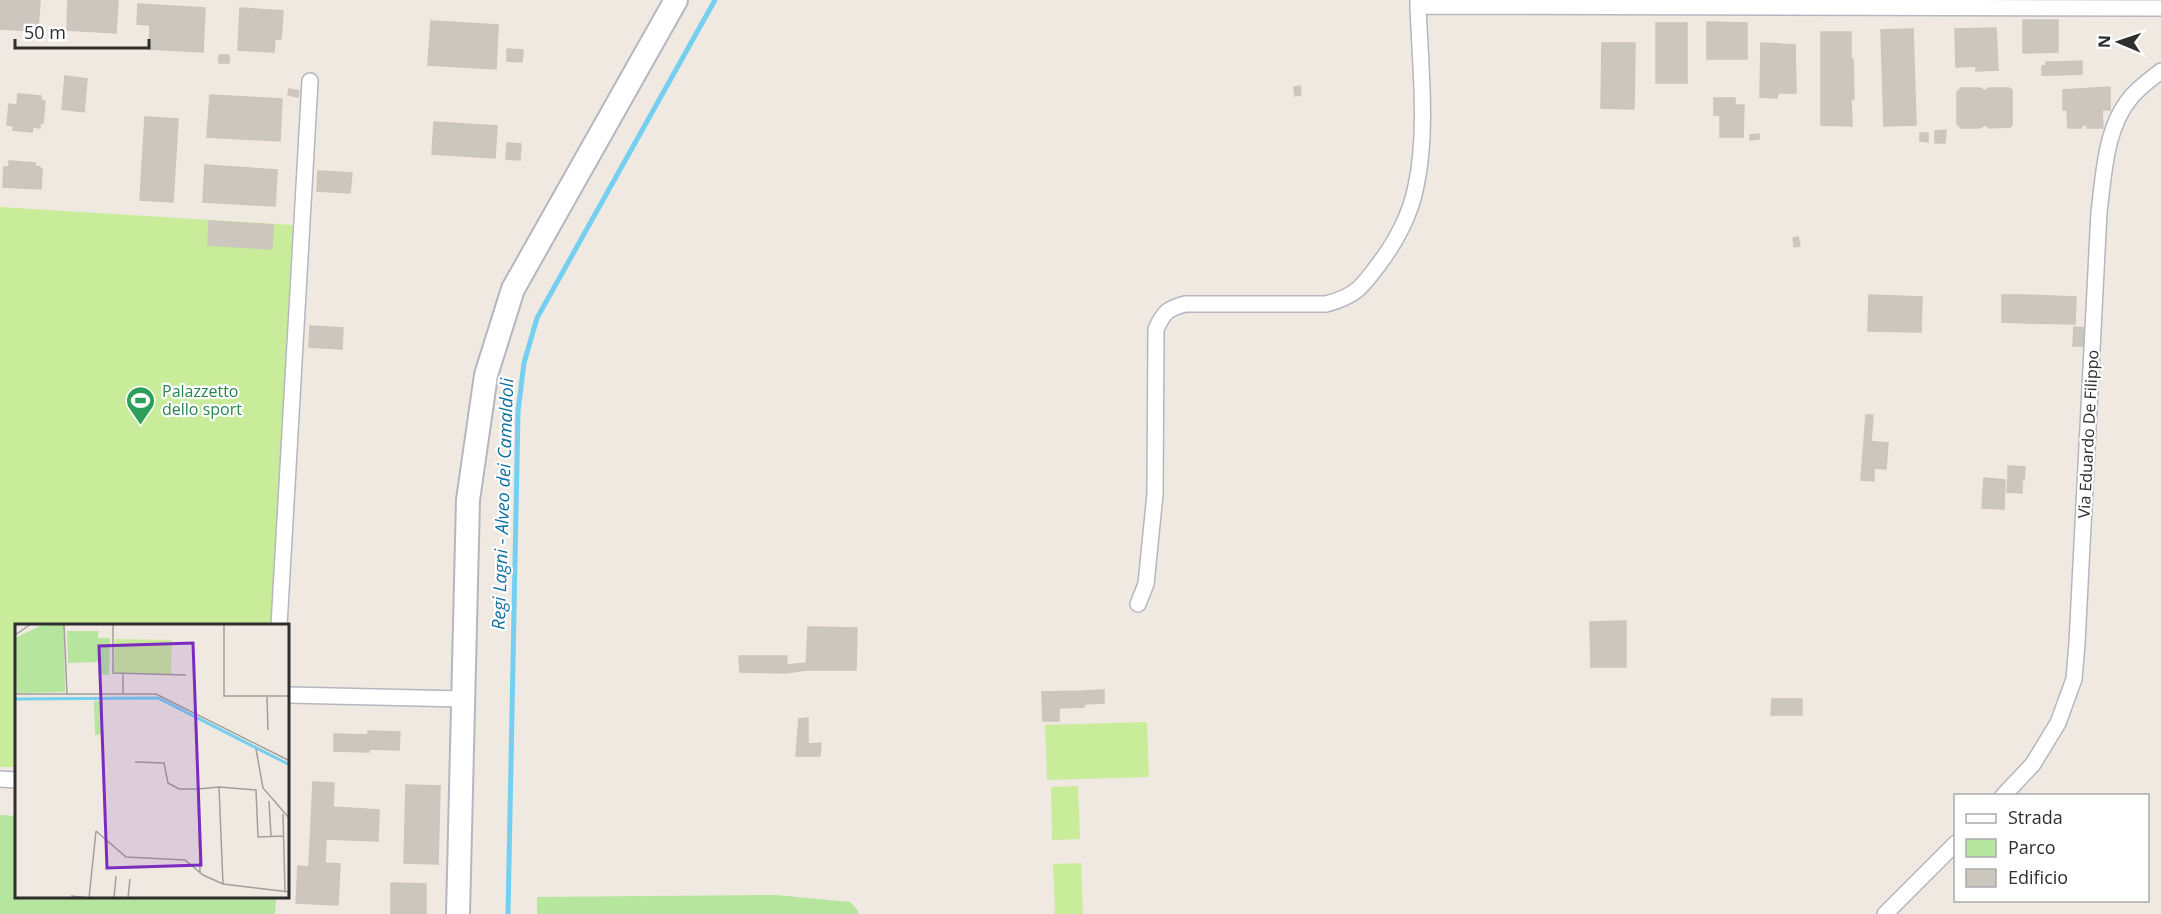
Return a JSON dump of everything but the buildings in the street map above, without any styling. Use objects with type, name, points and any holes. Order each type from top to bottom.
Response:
[{"type":"street","points":[[458,914],[468,500],[486,375],[513,289],[676,0]]},
{"type":"street","points":[[1138,604],[1146,584],[1155,494],[1154,343],[1158,323],[1170,308],[1185,304],[1326,304],[1344,300],[1359,290],[1387,253],[1405,219],[1416,186],[1422,109],[1418,3],[2161,8]]},
{"type":"street","name":"Via Eduardo De Filippo","points":[[2004,794],[2033,764],[2058,723],[2074,679],[2099,212],[2106,156],[2117,121],[2131,97],[2161,71]]},
{"type":"street","points":[[279,624],[310,81]]},
{"type":"street","points":[[290,695],[463,699]]},
{"type":"street","points":[[0,779],[15,780]]},
{"type":"street","points":[[1885,914],[1954,845]]},
{"type":"green space","name":"Palazzetto dello sport","points":[[0,207],[293,225],[271,624],[15,624],[15,767],[0,767]]},
{"type":"green space","points":[[1147,722],[1149,777],[1047,780],[1045,725]]},
{"type":"green space","points":[[1078,786],[1080,839],[1052,840],[1051,787]]},
{"type":"green space","points":[[0,815],[15,816],[15,899],[276,899],[275,914],[0,914]]},
{"type":"green space","points":[[1081,863],[1083,914],[1055,914],[1053,864]]},
{"type":"green space","points":[[776,895],[850,902],[858,914],[537,914],[537,897]]},
{"type":"waterway","name":"Regi Lagni - Alveo dei Camaldoli","points":[[508,914],[518,411],[524,363],[537,318],[715,0]]},
{"type":"place","name":"Palazzetto dello sport","points":[[141,426]]}]
